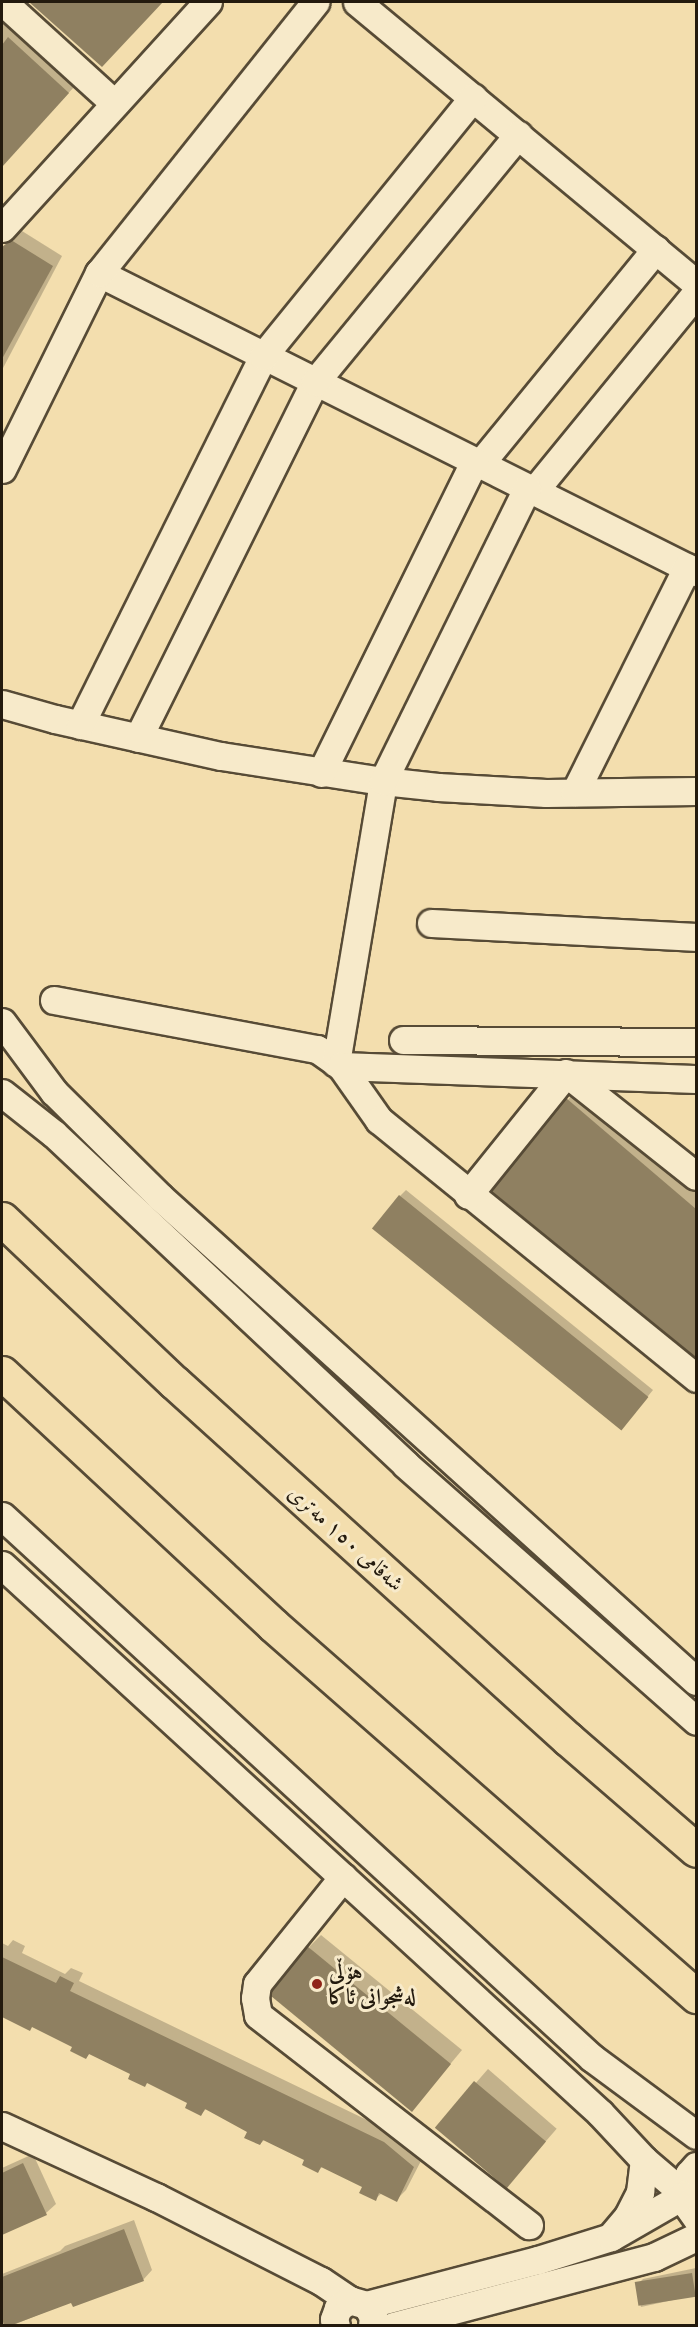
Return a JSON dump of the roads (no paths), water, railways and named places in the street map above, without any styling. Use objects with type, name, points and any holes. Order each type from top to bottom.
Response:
[{"type":"highway","name":"شەقامی ١٥٠ مەتری","points":[[2,1219],[218,1422],[568,1739],[696,1850]]},
{"type":"highway","points":[[2,1374],[273,1625],[696,1996]]},
{"type":"street","points":[[3,2],[115,104]]},
{"type":"street","points":[[6,215],[115,104],[208,2]]},
{"type":"street","points":[[2,469],[99,273],[315,2]]},
{"type":"street","points":[[357,2],[696,283]]},
{"type":"street","points":[[80,725],[263,356],[473,98]]},
{"type":"street","points":[[138,738],[315,382],[518,135]]},
{"type":"street","points":[[321,773],[477,463],[656,249]]},
{"type":"street","points":[[99,273],[692,569],[575,792]]},
{"type":"street","points":[[338,1064],[383,781],[531,490],[696,293]]},
{"type":"street","points":[[2,704],[80,725],[221,756],[383,781],[438,787],[575,792],[696,791]]},
{"type":"street","points":[[431,923],[696,937]]},
{"type":"street","points":[[54,1000],[317,1049],[338,1064],[378,1120],[696,1378]]},
{"type":"street","points":[[2,1022],[54,1092],[138,1176],[696,1681]]},
{"type":"street","points":[[403,1040],[696,1042]]},
{"type":"street","points":[[338,1064],[696,1078]]},
{"type":"street","points":[[566,1073],[696,1176]]},
{"type":"street","points":[[468,1195],[566,1073]]},
{"type":"street","points":[[2,1093],[54,1134],[405,1464],[696,1721]]},
{"type":"street","points":[[2,1516],[592,2058],[696,2135]]},
{"type":"street","points":[[2,1565],[600,2113],[688,2202]]},
{"type":"street","points":[[343,1877],[257,1984],[255,1998],[258,2015],[529,2225]]},
{"type":"street","points":[[2,2127],[156,2198],[321,2281],[362,2310]]},
{"type":"street","points":[[611,2237],[621,2228],[637,2198],[644,2160]]},
{"type":"street","points":[[688,2202],[689,2174],[696,2166]]},
{"type":"street","points":[[336,2325],[334,2319],[338,2308],[362,2310],[538,2260],[611,2237],[688,2202]]},
{"type":"street","points":[[393,2325],[654,2257],[696,2237]]},
{"type":"place","name":"هۆڵی لەشجوانی ئاکا","points":[[317,1984]]}]
